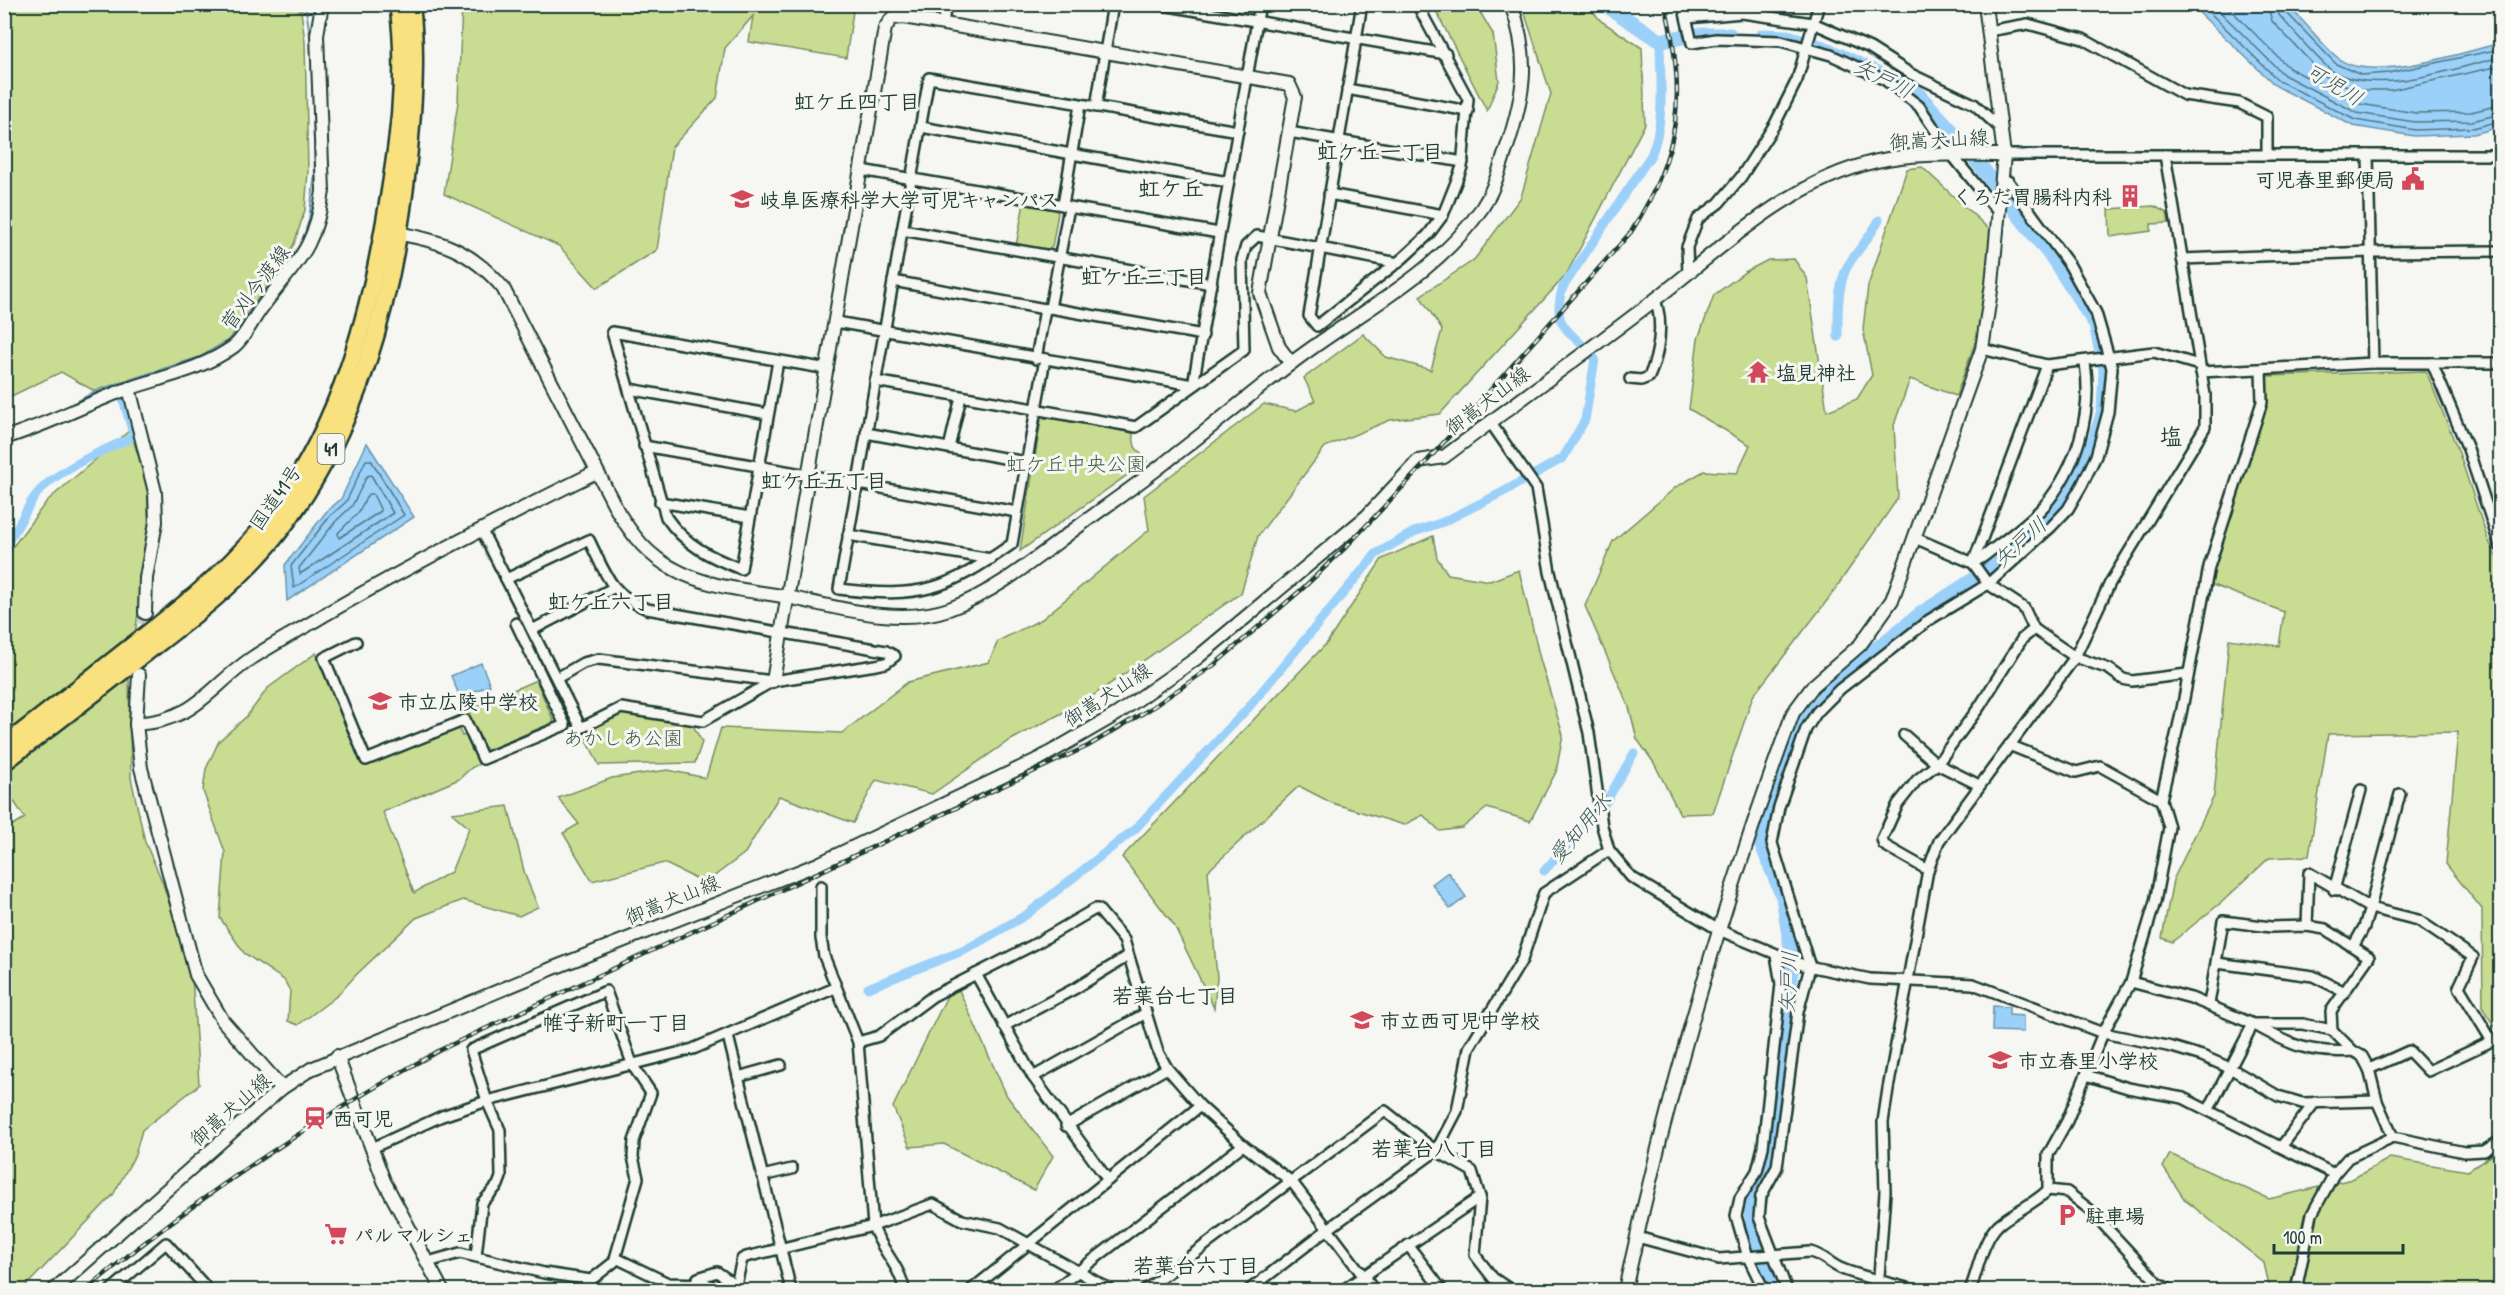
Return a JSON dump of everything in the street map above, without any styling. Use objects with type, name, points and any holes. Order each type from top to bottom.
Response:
[{"type":"highway","name":"国道41号","points":[[4,746],[200,591],[258,533],[282,502],[318,441],[348,371],[391,233],[402,50],[398,4]]},
{"type":"highway","name":"国道41号","points":[[4,762],[202,610],[262,551],[300,503],[349,414],[363,376],[391,233],[415,76],[411,4]]},
{"type":"street","name":"菅刈今渡線","points":[[4,438],[42,426],[129,388],[203,364],[235,346],[306,252],[320,210],[322,191],[317,35],[322,4]]},
{"type":"street","points":[[943,23],[946,4]]},
{"type":"street","points":[[1096,107],[1113,4]]},
{"type":"street","points":[[1157,4],[1446,54]]},
{"type":"street","points":[[1193,386],[1260,4]]},
{"type":"street","points":[[1362,4],[1309,316],[1317,326],[1398,263],[1428,235],[1443,215],[1453,194],[1463,162],[1468,111],[1464,87],[1417,4]]},
{"type":"street","points":[[391,233],[464,252],[490,272],[514,306],[596,472],[631,533],[656,558],[675,570],[706,582],[879,614],[908,615],[947,609],[981,595],[1170,460],[1291,363],[1424,270],[1450,246],[1482,208],[1494,188],[1520,102],[1525,72],[1523,43],[1511,4]]},
{"type":"street","points":[[1683,4],[1692,43],[1716,39],[1781,41],[1853,64],[1904,93],[1919,106],[1952,155],[1999,213]]},
{"type":"street","points":[[1688,273],[1687,247],[1698,219],[1719,203],[1761,149],[1793,90],[1819,4]]},
{"type":"street","name":"御嵩犬山線","points":[[54,1290],[282,1088],[311,1069],[337,1056],[818,864],[1038,759],[1117,714],[1197,658],[1367,516],[1418,461],[1443,457],[1596,345],[1765,212],[1800,192],[1841,173],[1876,161],[1921,155],[2004,155],[1985,4]]},
{"type":"street","points":[[1686,18],[1742,13],[1813,25],[1870,48],[1911,74],[1974,104],[2001,129]]},
{"type":"street","points":[[773,681],[885,28],[892,18],[904,16],[1289,84],[1295,97],[1260,293],[1279,347],[1291,363]]},
{"type":"street","points":[[1988,31],[2020,25],[2041,26],[2083,39],[2184,95],[2239,103],[2267,117],[2267,155]]},
{"type":"street","points":[[1080,105],[1071,155],[1060,257],[1048,308],[1035,410],[1012,544],[967,575],[924,590],[891,594],[839,589],[929,78],[1238,131]]},
{"type":"street","points":[[1347,89],[1468,111]]},
{"type":"street","points":[[921,126],[1228,182]]},
{"type":"street","points":[[1289,132],[1463,162]]},
{"type":"street","points":[[1625,1290],[1636,1237],[1719,930],[1793,713],[1813,686],[1860,645],[1892,600],[1982,349],[2004,155],[2500,155]]},
{"type":"street","points":[[1878,1290],[1885,1192],[1883,1122],[1928,870],[1939,841],[2074,657],[2110,583],[2205,427],[2205,395],[2165,155]]},
{"type":"street","points":[[2368,155],[2373,363]]},
{"type":"street","points":[[861,170],[1219,233]]},
{"type":"street","points":[[1787,1290],[1759,1217],[1761,1196],[1777,1167],[1798,1012],[1807,966],[1772,843],[1779,807],[1806,729],[1817,712],[1840,688],[1929,620],[1988,584],[2051,528],[2073,501],[2105,431],[2111,387],[2111,359],[2096,313],[2070,266],[2008,181],[2001,179]]},
{"type":"street","points":[[1329,194],[1443,215]]},
{"type":"street","points":[[902,230],[1212,284]]},
{"type":"street","points":[[875,381],[1136,427],[1244,350],[1243,251],[1257,236],[1398,263]]},
{"type":"street","points":[[2182,258],[2370,252],[2500,251]]},
{"type":"street","points":[[893,281],[1203,334]]},
{"type":"street","points":[[1630,379],[1641,380],[1649,377],[1652,370],[1659,337],[1659,309],[1655,300]]},
{"type":"street","points":[[836,322],[1193,386]]},
{"type":"street","points":[[778,361],[741,569],[704,554],[686,542],[670,522],[660,502],[612,332],[828,369]]},
{"type":"street","points":[[1982,349],[2047,365],[2085,363],[2154,352],[2200,369],[2261,370],[2373,363],[2500,363]]},
{"type":"street","points":[[1972,563],[1983,557],[2043,507],[2059,485],[2075,454],[2083,430],[2088,381],[2085,363]]},
{"type":"street","points":[[2432,363],[2468,449],[2500,546]]},
{"type":"street","points":[[1972,563],[2047,365]]},
{"type":"street","points":[[1970,1290],[1988,1240],[1998,1225],[2034,1204],[2049,1190],[2048,1155],[2067,1121],[2103,1033],[2131,982],[2156,902],[2169,827],[2161,800],[2179,724],[2209,567],[2262,402],[2261,370]]},
{"type":"street","points":[[129,388],[154,492],[156,522],[146,578],[145,613]]},
{"type":"street","points":[[629,389],[768,414]]},
{"type":"street","points":[[949,448],[962,397]]},
{"type":"street","points":[[1491,422],[1536,488],[1551,572],[1589,733],[1595,793],[1602,826],[1609,850],[1631,878],[1719,930],[1807,966],[1847,976],[1973,984],[2103,1033],[2172,1047],[2230,1068],[2278,1096],[2302,1103],[2376,1101]]},
{"type":"street","points":[[866,433],[1026,462]]},
{"type":"street","points":[[644,446],[1017,512]]},
{"type":"street","points":[[136,724],[168,719],[188,710],[204,700],[252,658],[366,592],[596,472]]},
{"type":"street","points":[[660,502],[750,517]]},
{"type":"street","points":[[482,531],[581,728],[621,708],[703,721],[773,681]]},
{"type":"street","points":[[848,535],[991,559]]},
{"type":"street","points":[[1915,538],[1972,563],[1988,584],[2024,608],[2034,629],[2074,657],[2109,669],[2123,679],[2132,681],[2187,674]]},
{"type":"street","points":[[506,579],[589,540],[613,588],[629,601],[647,609],[886,651],[895,656],[886,663],[773,681],[598,659],[583,663],[557,678]]},
{"type":"street","points":[[532,630],[613,588]]},
{"type":"street","points":[[356,642],[324,658],[366,760],[465,720],[483,759],[566,725],[516,623]]},
{"type":"street","points":[[1928,870],[1884,845],[1882,839],[1898,804],[1917,780],[1937,764],[1980,706],[2022,639],[2034,629]]},
{"type":"street","points":[[139,675],[136,724],[145,786],[196,975],[223,1021],[282,1088]]},
{"type":"street","points":[[1904,735],[1937,764],[1979,785]]},
{"type":"street","points":[[2009,745],[2076,772],[2100,766],[2161,800]]},
{"type":"street","points":[[2334,890],[2361,790]]},
{"type":"street","points":[[2354,945],[2364,927],[2370,908],[2400,794]]},
{"type":"street","points":[[1249,1290],[1328,1229],[1436,1151],[1457,1111],[1469,1048],[1522,960],[1544,893],[1609,850]]},
{"type":"street","points":[[2307,926],[2309,873],[2334,890],[2370,908],[2418,920],[2473,957],[2459,987],[2492,1041],[2428,1071],[2409,1051],[2369,1069]]},
{"type":"street","points":[[821,886],[821,938],[824,956],[858,1042],[873,1226],[877,1240],[902,1279],[904,1290]]},
{"type":"street","points":[[858,1042],[879,1036],[933,996],[1035,944],[1095,909],[1124,940],[1158,1053],[1167,1068],[1200,1106],[1243,1145],[1292,1182],[1374,1290]]},
{"type":"street","points":[[2209,1004],[2223,921],[2271,927],[2307,926],[2325,929],[2354,945],[2369,957],[2331,1011],[2332,1030]]},
{"type":"street","points":[[1764,1290],[1748,1257],[1736,1216],[1740,1198],[1757,1171],[1763,1148],[1781,984],[1776,955]]},
{"type":"street","points":[[1004,1026],[1076,988],[1128,956]]},
{"type":"street","points":[[2217,963],[2313,976],[2343,991]]},
{"type":"street","points":[[976,974],[1033,1077],[1066,1126],[1108,1180]]},
{"type":"street","points":[[2131,982],[2209,1004],[2253,1024],[2284,1042],[2308,1051],[2330,1053],[2353,1051]]},
{"type":"street","points":[[372,1148],[442,1116],[487,1101],[682,1053],[728,1036],[835,988]]},
{"type":"street","points":[[428,1262],[460,1253],[544,1273],[591,1280],[599,1277],[616,1258],[638,1178],[633,1157],[634,1141],[651,1093],[633,1066],[606,991],[601,991],[471,1050],[487,1101],[500,1130],[501,1177],[498,1185],[482,1203],[476,1256]]},
{"type":"street","points":[[1033,1077],[1146,1013]]},
{"type":"street","points":[[2253,1024],[2303,1024],[2332,1030],[2353,1051],[2362,1056],[2369,1069],[2376,1101],[2393,1137]]},
{"type":"street","points":[[2209,1109],[2253,1024]]},
{"type":"street","points":[[728,1036],[791,1290]]},
{"type":"street","points":[[337,1056],[384,1181],[442,1290]]},
{"type":"street","points":[[738,1077],[781,1065]]},
{"type":"street","points":[[1066,1126],[1167,1068]]},
{"type":"street","points":[[2086,1075],[2128,1088],[2182,1098],[2209,1109],[2334,1173]]},
{"type":"street","points":[[2281,1147],[2315,1102]]},
{"type":"street","points":[[971,1290],[1029,1246],[1200,1106]]},
{"type":"street","points":[[1144,1290],[1385,1111],[1436,1151],[1472,1171],[1480,1197],[1475,1255],[1493,1278],[1511,1290]]},
{"type":"street","points":[[2296,1290],[2312,1214],[2334,1173],[2348,1158],[2393,1137],[2464,1152],[2484,1151],[2500,1141]]},
{"type":"street","points":[[1054,1290],[1243,1145]]},
{"type":"street","points":[[762,1176],[792,1169]]},
{"type":"street","points":[[2049,1190],[2067,1192],[2089,1209],[2158,1283],[2170,1290]]},
{"type":"street","points":[[1343,1290],[1480,1197]]},
{"type":"street","points":[[694,1284],[698,1278],[717,1272],[736,1285],[742,1259],[873,1226],[933,1204],[962,1220],[1000,1228],[1111,1290]]},
{"type":"street","points":[[1636,1237],[1719,1259],[1810,1252],[1823,1256],[1839,1268],[1914,1290]]},
{"type":"street","points":[[111,1290],[166,1243],[204,1285],[205,1290]]},
{"type":"street","points":[[1408,1245],[1442,1290]]},
{"type":"street","points":[[616,1258],[668,1283],[707,1284],[717,1290]]},
{"type":"green space","points":[[5,5],[304,5],[301,11],[305,42],[308,172],[305,210],[294,244],[235,346],[105,397],[61,372],[5,399]]},
{"type":"green space","points":[[462,5],[854,5],[846,58],[749,42],[753,16],[725,48],[717,98],[672,147],[657,250],[597,288],[559,246],[444,194],[458,102]]},
{"type":"green space","points":[[1433,5],[1476,5],[1493,34],[1499,81],[1487,111]]},
{"type":"green space","points":[[1522,5],[1587,5],[1601,21],[1642,48],[1645,124],[1566,275],[1440,414],[1390,420],[1325,447],[1258,536],[1241,593],[1085,701],[1007,742],[932,794],[876,780],[853,823],[779,796],[745,853],[705,883],[664,863],[592,881],[563,833],[579,824],[558,798],[612,778],[668,770],[706,778],[721,728],[842,733],[908,682],[989,662],[998,641],[1042,619],[1149,530],[1144,496],[1264,404],[1296,411],[1315,401],[1304,378],[1363,334],[1386,357],[1431,370],[1442,330],[1420,296],[1474,260],[1521,197],[1551,94]]},
{"type":"green space","points":[[1922,167],[1992,232],[1981,326],[1956,396],[1910,379],[1894,425],[1898,498],[1829,598],[1753,696],[1713,813],[1680,814],[1654,763],[1637,739],[1629,707],[1585,606],[1613,541],[1676,487],[1704,471],[1737,473],[1750,445],[1689,409],[1698,339],[1714,295],[1745,272],[1768,260],[1794,259],[1807,278],[1827,411],[1857,399],[1872,375],[1863,329],[1868,286],[1907,169]]},
{"type":"green space","points":[[1024,203],[1054,208],[1058,213],[1052,247],[1046,251],[1016,246]]},
{"type":"green space","points":[[2154,206],[2167,213],[2169,223],[2151,224],[2151,231],[2110,237],[2109,209]]},
{"type":"green space","points":[[2426,371],[2458,450],[2487,537],[2500,565],[2500,1034],[2483,1009],[2482,909],[2446,864],[2458,732],[2328,734],[2309,856],[2269,858],[2222,902],[2172,942],[2162,938],[2173,880],[2214,796],[2229,639],[2279,646],[2284,612],[2210,584],[2262,402],[2267,376]]},
{"type":"green space","name":"虹ケ丘中央公園","points":[[1047,418],[1132,431],[1135,447],[1147,461],[1020,551],[1041,420]]},
{"type":"green space","points":[[130,430],[147,483],[149,533],[129,678],[131,778],[145,842],[162,881],[192,975],[199,1085],[142,1130],[135,1155],[113,1195],[22,1290],[4,1290],[4,830],[25,818],[5,788],[5,557],[47,501]]},
{"type":"green space","points":[[1433,536],[1437,558],[1448,574],[1490,581],[1519,570],[1540,659],[1563,735],[1556,772],[1530,821],[1487,808],[1462,828],[1440,831],[1423,815],[1404,825],[1332,803],[1299,786],[1208,871],[1217,978],[1214,1008],[1174,925],[1122,857],[1327,643],[1382,559]]},
{"type":"green space","points":[[316,653],[363,765],[458,727],[462,736],[468,734],[481,763],[471,768],[459,779],[383,812],[414,893],[451,872],[469,828],[452,813],[508,806],[525,875],[538,907],[519,916],[463,900],[416,918],[338,995],[298,1025],[288,1021],[290,991],[284,980],[244,953],[220,918],[225,852],[203,791],[206,769],[219,741],[247,716],[268,688]]},
{"type":"green space","points":[[536,680],[554,722],[486,751],[468,710]]},
{"type":"green space","name":"あかしあ公園","points":[[621,708],[690,720],[702,742],[695,763],[599,765],[581,728]]},
{"type":"green space","points":[[959,990],[1007,1096],[1053,1156],[1034,1190],[944,1144],[910,1147],[893,1107],[948,994]]},
{"type":"green space","points":[[2500,1150],[2500,1290],[2270,1290],[2264,1263],[2185,1200],[2163,1167],[2170,1154],[2269,1199],[2352,1179],[2390,1158],[2468,1171]]},
{"type":"water","name":"可児川","points":[[2191,5],[2287,5],[2338,58],[2352,65],[2370,68],[2415,64],[2496,44],[2500,41],[2500,127],[2474,134],[2414,136],[2353,126],[2276,86]]},
{"type":"water","points":[[367,443],[414,517],[287,601],[285,565],[326,512],[341,499]]},
{"type":"water","points":[[481,663],[490,685],[460,697],[451,676]]},
{"type":"water","points":[[1448,872],[1466,897],[1450,909],[1432,884]]},
{"type":"water","points":[[1993,1006],[2009,1007],[2009,1015],[2023,1016],[2023,1032],[1992,1031]]},
{"type":"waterway","points":[[301,245],[309,220],[315,175],[311,41],[306,10],[309,4]]},
{"type":"waterway","name":"矢戸川","points":[[1604,4],[1660,41],[1693,35],[1730,35]]},
{"type":"waterway","name":"矢戸川","points":[[1763,36],[1787,37],[1826,49],[1915,91],[1961,141],[2054,260],[2096,325],[2106,370],[2104,411],[2094,443],[2069,498],[2004,560],[1922,613],[1842,676],[1796,733],[1778,794],[1759,838],[1783,897],[1792,954],[1789,1007],[1772,1165],[1751,1208],[1754,1241],[1776,1290]]},
{"type":"waterway","points":[[868,988],[965,950],[1026,915],[1135,829],[1248,708],[1376,554],[1414,532],[1443,522],[1503,492],[1563,458],[1585,420],[1595,359],[1565,328],[1561,321],[1559,301],[1563,287],[1651,155],[1659,128],[1660,41]]},
{"type":"waterway","name":"愛知用水","points":[[1838,337],[1841,283],[1847,267],[1879,220]]},
{"type":"waterway","points":[[58,412],[98,390],[200,357],[230,339],[255,302],[293,257]]},
{"type":"waterway","points":[[4,546],[41,489],[79,462],[134,437],[123,399]]},
{"type":"waterway","points":[[4,431],[39,419]]},
{"type":"waterway","name":"愛知用水","points":[[1544,871],[1606,802],[1634,753]]},
{"type":"tunnel","points":[[142,642],[145,613]]},
{"type":"railway","points":[[86,1290],[170,1223],[257,1161],[347,1104],[440,1050],[1088,746],[1150,709],[1214,665],[1301,590],[1347,546],[1428,460],[1631,232],[1661,175],[1670,149],[1675,122],[1676,67],[1665,4]]},
{"type":"place","name":"可児春里郵便局","points":[[2413,179]]},
{"type":"place","name":"くろだ胃腸科内科","points":[[2130,196]]},
{"type":"place","name":"岐阜医療科学大学可児キャンパス","points":[[742,199]]},
{"type":"place","name":"塩見神社","points":[[1758,372]]},
{"type":"place","name":"市立広陵中学校","points":[[380,701]]},
{"type":"place","name":"市立西可児中学校","points":[[1362,1020]]},
{"type":"place","name":"市立春里小学校","points":[[2000,1060]]},
{"type":"place","name":"西可児","points":[[315,1118]]},
{"type":"place","name":"駐車場","points":[[2067,1215]]},
{"type":"place","name":"パルマルシェ","points":[[336,1234]]},
{"type":"district","name":"虹ケ丘四丁目","points":[[857,101]]},
{"type":"district","name":"虹ケ丘一丁目","points":[[1380,151]]},
{"type":"district","name":"虹ケ丘","points":[[1171,188]]},
{"type":"district","name":"虹ケ丘三丁目","points":[[1144,276]]},
{"type":"district","name":"塩","points":[[2171,436]]},
{"type":"district","name":"虹ケ丘五丁目","points":[[824,480]]},
{"type":"district","name":"虹ケ丘六丁目","points":[[611,601]]},
{"type":"district","name":"若葉台七丁目","points":[[1175,995]]},
{"type":"district","name":"帷子新町一丁目","points":[[616,1022]]},
{"type":"district","name":"若葉台八丁目","points":[[1434,1148]]},
{"type":"district","name":"若葉台六丁目","points":[[1196,1265]]}]
